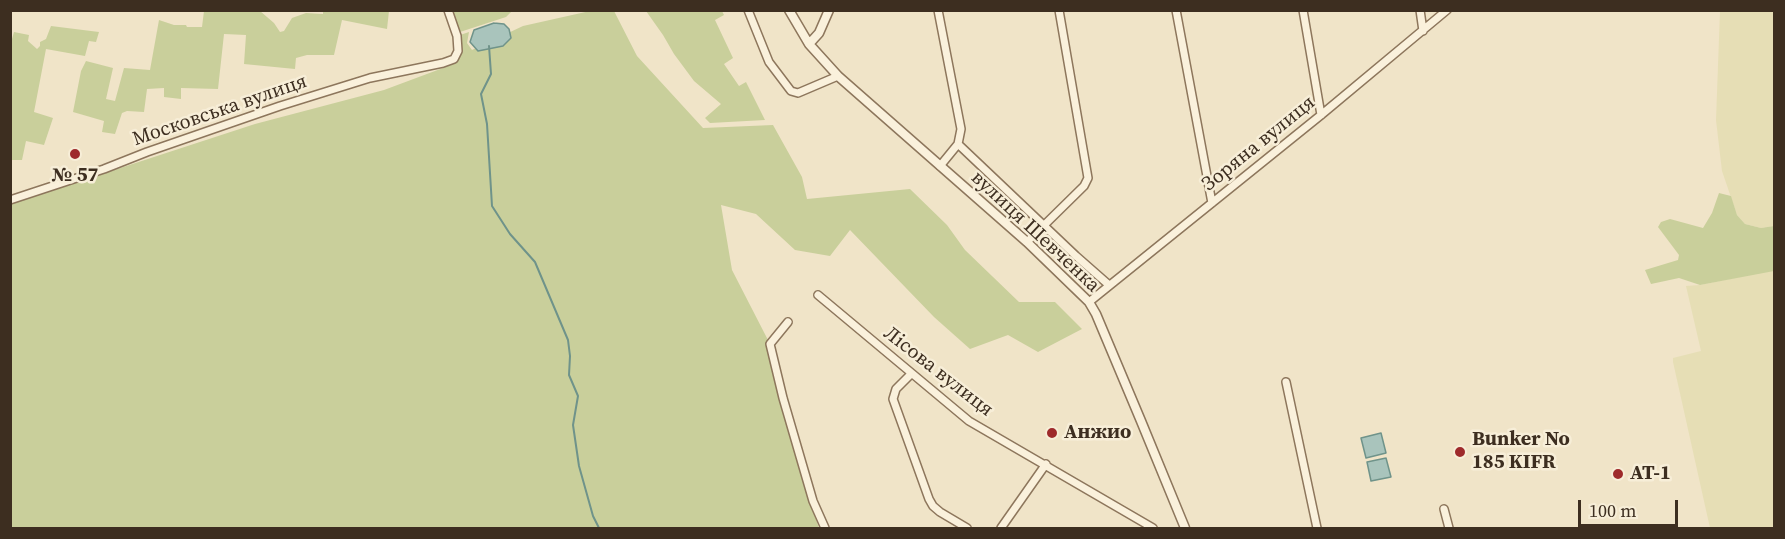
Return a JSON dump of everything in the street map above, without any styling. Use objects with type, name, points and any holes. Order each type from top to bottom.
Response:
[{"type":"street","name":"Московська вулиця","points":[[10,200],[280,106],[370,78],[454,59],[458,51],[457,36],[448,10]]},
{"type":"street","points":[[748,10],[769,62],[791,91],[798,93],[838,76]]},
{"type":"street","name":"вулиця Шевченка","points":[[789,10],[809,44],[838,76],[1027,242],[1089,302],[1185,528]]},
{"type":"street","points":[[809,44],[819,33],[829,10]]},
{"type":"street","points":[[938,10],[962,129],[958,144],[940,166]]},
{"type":"street","points":[[1027,242],[1084,186],[1089,178],[1059,10]]},
{"type":"street","points":[[1176,10],[1212,203]]},
{"type":"street","points":[[1303,10],[1321,115]]},
{"type":"street","points":[[1420,10],[1423,31]]},
{"type":"street","name":"Зоряна вулиця","points":[[1089,302],[1447,10]]},
{"type":"street","points":[[958,144],[1109,285]]},
{"type":"street","name":"Лісова вулиця","points":[[818,295],[969,421],[1153,528]]},
{"type":"street","points":[[789,322],[770,344],[813,501],[825,528]]},
{"type":"street","points":[[910,374],[896,389],[893,399],[917,466],[933,506],[967,528]]},
{"type":"street","points":[[1286,382],[1317,528]]},
{"type":"street","points":[[1001,528],[1046,465]]},
{"type":"street","points":[[1444,509],[1449,528]]},
{"type":"street","points":[[1133,528],[1138,520]]},
{"type":"shaded area","points":[[1720,11],[1774,11],[1774,226],[1761,228],[1745,224],[1737,215],[1722,171],[1716,120]]},
{"type":"shaded area","points":[[1774,270],[1774,528],[1710,528],[1673,362],[1673,358],[1701,351],[1686,286]]},
{"type":"green space","points":[[204,11],[260,11],[274,23],[280,32],[284,31],[292,18],[306,13],[323,14],[323,11],[389,11],[387,29],[342,20],[334,55],[307,55],[296,58],[295,69],[244,64],[246,35],[224,34],[218,89],[181,88],[181,99],[164,97],[164,88],[147,89],[144,112],[122,113],[115,134],[102,132],[104,121],[73,112],[81,71],[86,61],[113,68],[106,99],[115,101],[124,68],[150,70],[159,20],[174,25],[202,27]]},
{"type":"green space","points":[[451,11],[512,11],[506,17],[460,32]]},
{"type":"green space","points":[[590,11],[614,11],[637,56],[703,128],[773,125],[802,177],[807,199],[910,189],[947,225],[965,250],[1019,302],[1055,302],[1082,329],[1038,352],[1008,335],[970,349],[934,317],[850,230],[830,256],[795,250],[756,214],[721,205],[732,270],[770,344],[807,493],[819,528],[11,528],[10,204],[255,124],[384,90],[451,65],[458,59],[461,51],[460,35],[469,32],[467,43],[472,50],[523,26]]},
{"type":"green space","points":[[646,11],[722,11],[724,15],[715,20],[733,58],[724,64],[739,86],[746,82],[765,120],[710,123],[705,118],[721,104],[694,81]]},
{"type":"green space","points":[[51,26],[99,32],[96,42],[89,41],[85,56],[46,49],[34,112],[53,118],[44,145],[26,141],[22,160],[11,160],[10,46],[14,32],[29,35],[28,41],[37,49],[40,42],[46,39]]},
{"type":"green space","points":[[1719,193],[1731,196],[1737,215],[1745,224],[1761,228],[1774,226],[1774,271],[1700,285],[1679,278],[1651,284],[1645,270],[1678,260],[1679,255],[1658,227],[1661,222],[1670,219],[1703,228],[1712,213]]},
{"type":"water","points":[[494,23],[504,24],[509,29],[511,38],[503,46],[478,51],[470,42],[474,30]]},
{"type":"water","points":[[1381,433],[1386,453],[1366,458],[1361,438]]},
{"type":"water","points":[[1386,458],[1391,477],[1371,481],[1367,462]]},
{"type":"waterway","points":[[489,46],[491,74],[481,94],[487,124],[492,206],[510,234],[535,262],[568,340],[569,375],[578,396],[573,425],[579,466],[593,516],[599,528]]},
{"type":"place","name":"№ 57","points":[[75,154]]},
{"type":"place","name":"Анжио","points":[[1052,433]]},
{"type":"place","name":"Bunker No 185 KIFR","points":[[1460,452]]},
{"type":"place","name":"АТ-1","points":[[1618,474]]}]
